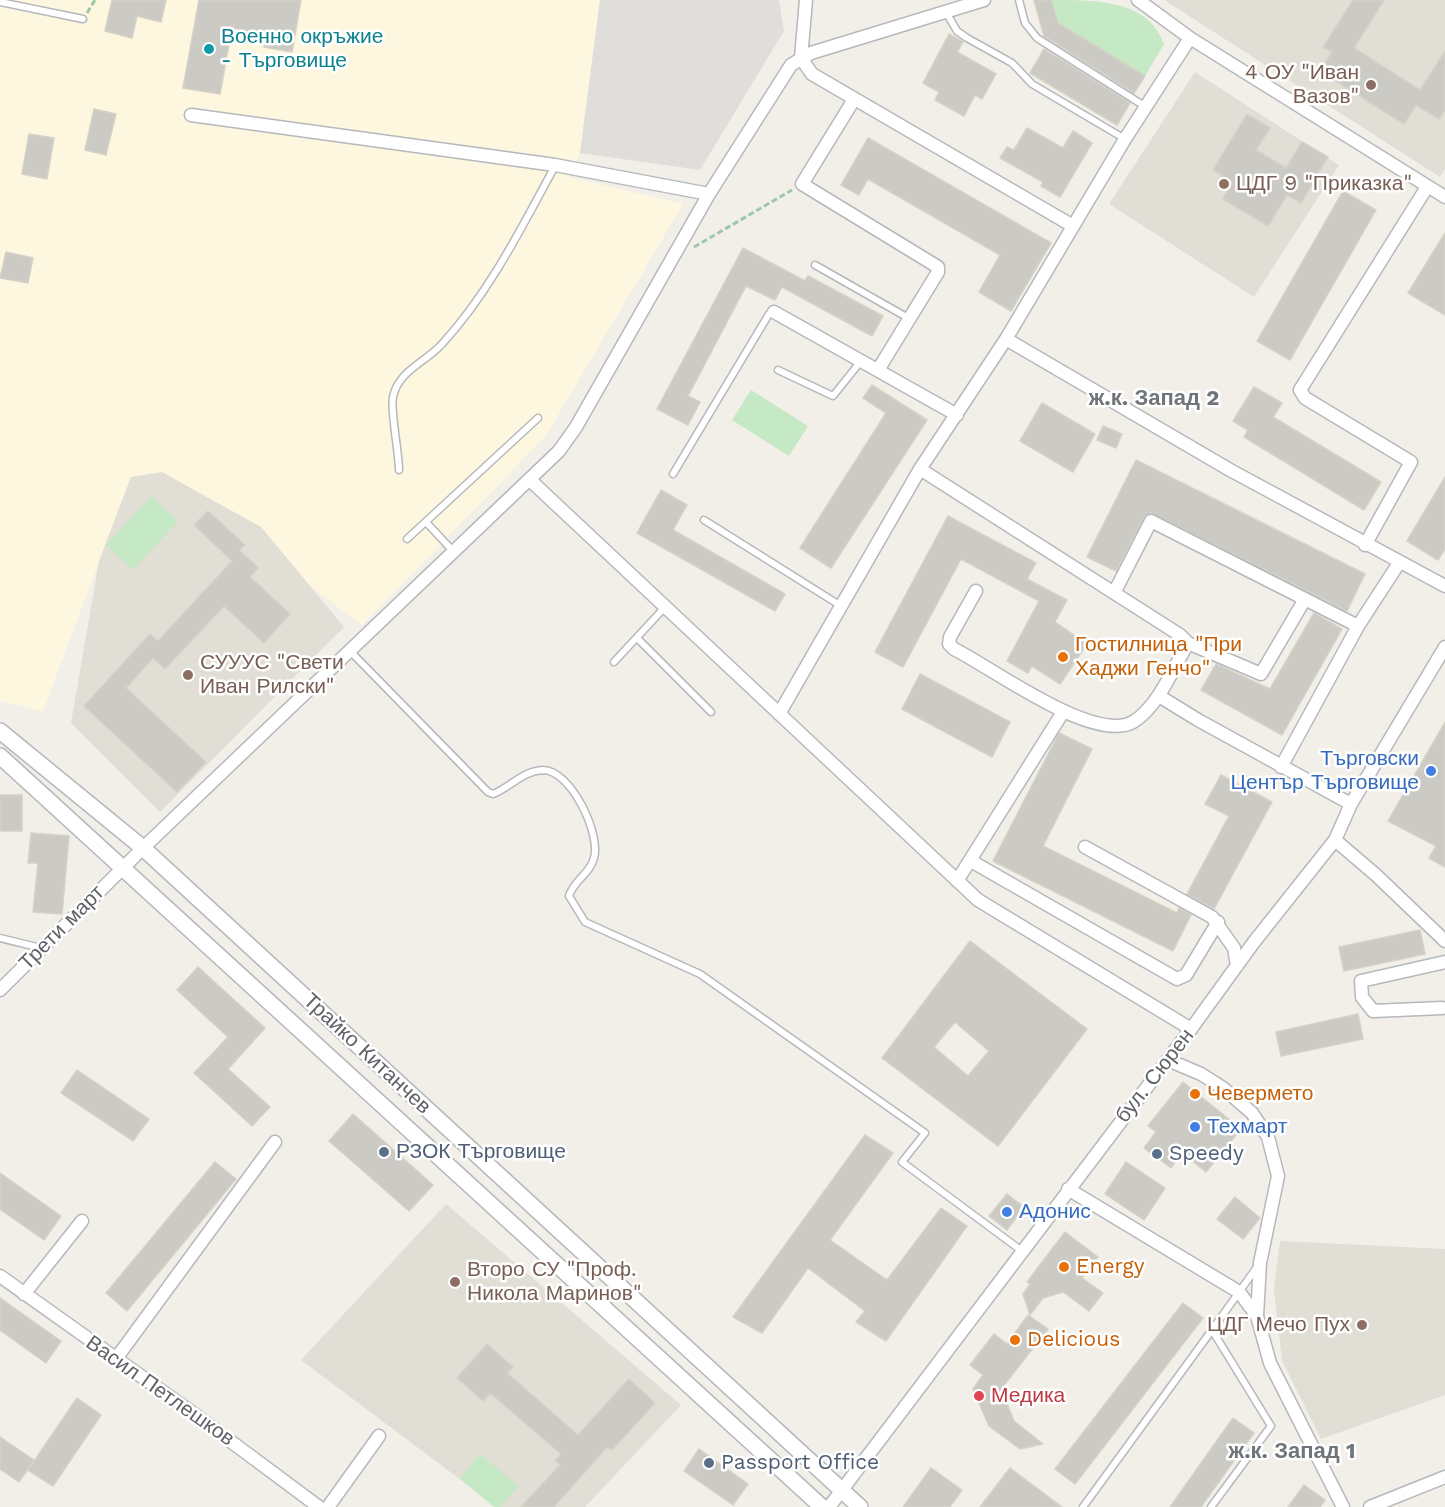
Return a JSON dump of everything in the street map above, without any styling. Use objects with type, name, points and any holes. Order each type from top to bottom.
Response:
[{"type":"street","points":[[806,0],[801,58],[812,74],[853,101],[1073,226]]},
{"type":"street","points":[[801,58],[984,0]]},
{"type":"street","points":[[1138,0],[1190,38],[1439,190],[1300,390],[1305,398],[1411,462],[1365,545]]},
{"type":"street","points":[[779,714],[920,469],[1006,339],[1125,139],[1190,38]]},
{"type":"street","name":"Трети март","points":[[0,990],[143,848],[452,550],[559,451],[576,427],[709,194],[784,73],[801,58]]},
{"type":"street","points":[[853,101],[802,184],[938,267],[910,319],[878,370]]},
{"type":"street","points":[[191,115],[555,165],[709,194]]},
{"type":"street","points":[[774,312],[957,415]]},
{"type":"street","points":[[1006,339],[1230,470],[1365,545],[1445,586]]},
{"type":"street","points":[[920,469],[1114,592],[1188,643],[1261,674],[1305,599]]},
{"type":"street","points":[[530,480],[978,900],[1191,1029]]},
{"type":"street","points":[[1114,592],[1151,521],[1358,626]]},
{"type":"street","points":[[1281,767],[1358,626],[1399,563]]},
{"type":"street","points":[[976,591],[949,644],[1063,712],[1108,726],[1132,722],[1159,696],[1188,643]]},
{"type":"street","name":"бул. Сюрен","points":[[829,1507],[1237,966],[1335,840],[1351,804],[1445,647]]},
{"type":"street","points":[[1159,696],[1281,767],[1351,804]]},
{"type":"street","points":[[957,881],[1063,712]]},
{"type":"street","name":"Трайко Китанчев","points":[[0,731],[143,848],[860,1507]]},
{"type":"street","name":"Трайко Китанчев","points":[[0,756],[822,1507]]},
{"type":"street","points":[[1335,840],[1377,875],[1445,941]]},
{"type":"street","points":[[1085,847],[1201,910],[1218,922],[1234,948],[1237,966]]},
{"type":"street","points":[[971,861],[1177,979],[1186,975],[1218,922]]},
{"type":"street","points":[[1442,1008],[1373,1011],[1362,997],[1360,981],[1445,962]]},
{"type":"street","points":[[1168,1060],[1201,1074],[1222,1088],[1252,1113],[1268,1137],[1278,1176],[1260,1263],[1257,1316],[1270,1363],[1343,1507]]},
{"type":"street","points":[[115,1360],[275,1142]]},
{"type":"street","points":[[1068,1189],[1239,1292],[1257,1316]]},
{"type":"street","points":[[24,1293],[82,1221]]},
{"type":"street","name":"Васил Петлешков","points":[[0,1276],[115,1360],[190,1411],[319,1507]]},
{"type":"street","points":[[328,1507],[379,1436]]},
{"type":"street","points":[[1370,1507],[1445,1478]]},
{"type":"lane","points":[[1019,0],[1025,23],[1037,38],[1146,107]]},
{"type":"lane","points":[[0,2],[83,19]]},
{"type":"lane","points":[[946,12],[957,31],[1012,63],[1032,84],[1125,139]]},
{"type":"lane","points":[[399,470],[392,398],[400,378],[441,345],[469,309],[514,241],[555,165]]},
{"type":"lane","points":[[815,265],[910,319]]},
{"type":"lane","points":[[673,474],[769,314],[774,312]]},
{"type":"lane","points":[[778,370],[832,396],[862,360]]},
{"type":"lane","points":[[407,539],[538,418]]},
{"type":"lane","points":[[704,520],[842,606]]},
{"type":"lane","points":[[426,522],[452,550]]},
{"type":"lane","points":[[614,662],[666,606]]},
{"type":"lane","points":[[637,638],[711,712]]},
{"type":"lane","points":[[349,650],[488,792],[493,794],[516,779],[541,770],[550,771],[565,781],[579,802],[597,843],[591,869],[572,886],[570,896],[585,922],[700,974],[925,1133],[902,1162],[1022,1251]]},
{"type":"lane","points":[[0,938],[42,948]]},
{"type":"lane","points":[[1083,1507],[1260,1263]]},
{"type":"lane","points":[[1211,1507],[1271,1426],[1212,1330]]},
{"type":"path","points":[[671,259],[712,238],[802,184]]},
{"type":"shaded area","points":[[0,0],[600,0],[580,153],[569,177],[683,204],[545,437],[362,625],[311,587],[261,527],[131,477],[43,711],[0,701]]},
{"type":"shaded area","points":[[600,0],[779,0],[784,31],[700,170],[580,153]]},
{"type":"shaded area","name":"4 ОУ \"Иван Вазов\"","points":[[1164,0],[1445,0],[1445,169],[1440,177]]},
{"type":"shaded area","name":"ЦДГ 9 \"Приказка\"","points":[[1195,72],[1339,165],[1254,297],[1109,204]]},
{"type":"shaded area","name":"СУУУС \"Свети Иван Рилски\"","points":[[162,472],[261,527],[344,627],[160,812],[71,723],[99,561],[131,477]]},
{"type":"shaded area","name":"Второ СУ \"Проф. Никола Маринов\"","points":[[446,1204],[681,1405],[585,1507],[497,1507],[301,1360]]},
{"type":"shaded area","name":"ЦДГ Мечо Пух","points":[[1280,1241],[1445,1249],[1445,1395],[1321,1439],[1282,1361],[1274,1289]]},
{"type":"green space","points":[[1051,0],[1103,2],[1133,11],[1156,29],[1164,44],[1145,76],[1058,23]]},
{"type":"green space","points":[[751,390],[808,426],[789,456],[732,420]]},
{"type":"green space","points":[[152,496],[178,521],[133,570],[106,545]]},
{"type":"green space","points":[[480,1454],[518,1486],[500,1507],[494,1507],[460,1479]]},
{"type":"building","points":[[112,0],[166,0],[161,22],[137,16],[132,38],[105,31]]},
{"type":"building","name":"Военно окръжие - Търговище","points":[[199,0],[301,0],[292,52],[264,47],[266,34],[232,28],[220,94],[183,88]]},
{"type":"building","points":[[1034,0],[1051,0],[1058,23],[1145,76],[1134,93],[1044,36]]},
{"type":"building","points":[[1353,0],[1384,0],[1354,48],[1420,90],[1445,51],[1445,110],[1439,119],[1416,105],[1404,124],[1320,71],[1332,52],[1323,47]]},
{"type":"building","points":[[949,34],[963,42],[957,52],[996,74],[982,99],[975,95],[964,116],[935,100],[939,92],[923,83]]},
{"type":"building","points":[[1044,49],[1130,103],[1117,125],[1030,73]]},
{"type":"building","points":[[94,109],[116,114],[106,155],[85,150]]},
{"type":"building","points":[[1247,114],[1270,128],[1256,150],[1286,168],[1302,142],[1328,157],[1301,203],[1287,195],[1268,226],[1223,199],[1233,182],[1213,170]]},
{"type":"building","points":[[1027,128],[1063,148],[1073,131],[1092,143],[1060,197],[1041,186],[1043,182],[1000,158],[1007,147],[1014,150]]},
{"type":"building","points":[[29,134],[54,138],[47,179],[22,174]]},
{"type":"building","points":[[868,138],[1051,243],[1011,311],[979,292],[1000,255],[868,179],[859,195],[841,185]]},
{"type":"building","points":[[1343,191],[1376,210],[1290,360],[1257,341]]},
{"type":"building","points":[[1445,233],[1445,315],[1408,293]]},
{"type":"building","points":[[743,248],[805,281],[808,276],[883,316],[872,336],[782,287],[775,300],[746,286],[688,396],[700,402],[688,425],[657,409]]},
{"type":"building","points":[[6,252],[33,258],[28,283],[0,278]]},
{"type":"building","points":[[872,385],[927,420],[831,568],[800,548],[886,413],[863,398]]},
{"type":"building","points":[[1254,387],[1282,403],[1273,417],[1381,482],[1364,510],[1244,437],[1248,430],[1233,421]]},
{"type":"building","points":[[1042,403],[1095,434],[1073,472],[1020,441]]},
{"type":"building","points":[[1103,426],[1122,434],[1116,448],[1097,440]]},
{"type":"building","points":[[1136,460],[1365,574],[1347,611],[1151,513],[1144,517],[1116,571],[1087,557]]},
{"type":"building","points":[[1445,477],[1445,549],[1438,560],[1407,541]]},
{"type":"building","points":[[661,490],[687,505],[673,530],[785,594],[775,611],[637,533]]},
{"type":"building","points":[[208,511],[245,545],[239,550],[258,568],[250,577],[290,614],[264,643],[224,606],[165,669],[153,658],[126,688],[206,762],[177,792],[84,706],[150,634],[158,641],[232,561],[194,525]]},
{"type":"building","points":[[948,516],[1036,563],[1027,579],[1067,600],[1055,622],[1087,644],[1060,684],[1032,666],[1028,673],[1007,661],[1039,601],[961,559],[903,667],[875,652]]},
{"type":"building","points":[[1314,613],[1342,629],[1282,735],[1201,690],[1216,664],[1270,689]]},
{"type":"building","points":[[920,674],[1010,722],[992,757],[902,709]]},
{"type":"building","name":"Търговски Център Търговище","points":[[1445,722],[1445,867],[1429,858],[1436,846],[1388,821]]},
{"type":"building","points":[[1059,733],[1092,749],[1043,846],[1177,913],[1179,908],[1191,915],[1173,951],[993,861]]},
{"type":"building","points":[[1221,775],[1272,802],[1214,909],[1187,894],[1229,816],[1205,804]]},
{"type":"building","points":[[0,795],[22,795],[22,831],[0,831]]},
{"type":"building","points":[[31,833],[69,836],[62,914],[33,912],[38,863],[28,863]]},
{"type":"building","points":[[1420,930],[1425,954],[1344,971],[1339,947]]},
{"type":"building","points":[[970,941],[1087,1029],[998,1146],[882,1058]],"holes":[[[955,1022],[989,1051],[968,1076],[934,1047]]]},
{"type":"building","points":[[198,967],[265,1028],[228,1069],[270,1107],[252,1126],[194,1073],[228,1037],[177,990]]},
{"type":"building","points":[[1358,1014],[1363,1039],[1281,1056],[1276,1032]]},
{"type":"building","points":[[77,1070],[149,1119],[133,1141],[61,1093]]},
{"type":"building","name":"Техмарт","points":[[1183,1082],[1241,1129],[1206,1172],[1182,1153],[1171,1168],[1144,1148],[1156,1132],[1148,1126]]},
{"type":"building","points":[[353,1114],[433,1185],[409,1211],[329,1141]]},
{"type":"building","points":[[865,1135],[893,1153],[830,1240],[887,1280],[941,1208],[967,1226],[886,1341],[856,1322],[865,1311],[808,1268],[762,1333],[733,1317]]},
{"type":"building","points":[[215,1162],[236,1179],[127,1311],[106,1293]]},
{"type":"building","points":[[1126,1162],[1165,1188],[1144,1220],[1105,1194]]},
{"type":"building","points":[[0,1173],[61,1216],[44,1240],[0,1209]]},
{"type":"building","name":"Адонис","points":[[1007,1194],[1024,1207],[1007,1230],[989,1216]]},
{"type":"building","points":[[1235,1197],[1260,1218],[1243,1239],[1217,1219]]},
{"type":"building","name":"Energy","points":[[1065,1232],[1098,1257],[1082,1278],[1103,1293],[1089,1311],[1063,1292],[1043,1298],[1030,1315],[1023,1294],[1030,1284],[1027,1282]]},
{"type":"building","points":[[0,1298],[61,1341],[46,1363],[0,1330]]},
{"type":"building","points":[[1183,1303],[1203,1318],[1075,1484],[1055,1469]]},
{"type":"building","points":[[1028,1315],[1048,1329],[1001,1389],[1014,1421],[1043,1444],[1020,1449],[989,1426],[973,1389],[983,1375],[970,1365],[994,1334],[1007,1344]]},
{"type":"building","points":[[487,1344],[513,1367],[507,1373],[578,1435],[629,1379],[655,1403],[612,1450],[607,1447],[554,1507],[521,1507],[560,1465],[555,1461],[561,1454],[490,1393],[483,1401],[457,1378]]},
{"type":"building","points":[[77,1398],[101,1415],[53,1486],[28,1470]]},
{"type":"building","points":[[1233,1418],[1254,1433],[1201,1507],[1170,1507]]},
{"type":"building","points":[[0,1437],[34,1460],[19,1482],[0,1469]]},
{"type":"building","points":[[699,1449],[748,1484],[733,1505],[684,1471]]},
{"type":"building","points":[[931,1468],[962,1490],[950,1507],[903,1507]]},
{"type":"building","points":[[1010,1468],[1062,1507],[980,1507]]},
{"type":"building","points":[[1304,1485],[1325,1500],[1320,1507],[1288,1507]]},
{"type":"place","name":"Военно окръжие - Търговище","points":[[209,49]]},
{"type":"place","name":"4 ОУ \"Иван Вазов\"","points":[[1371,85]]},
{"type":"place","name":"ЦДГ 9 \"Приказка\"","points":[[1224,184]]},
{"type":"place","name":"Гостилница \"При Хаджи Генчо\"","points":[[1063,657]]},
{"type":"place","name":"СУУУС \"Свети Иван Рилски\"","points":[[188,675]]},
{"type":"place","name":"Търговски Център Търговище","points":[[1431,771]]},
{"type":"place","name":"Чевермето","points":[[1195,1094]]},
{"type":"place","name":"Техмарт","points":[[1195,1127]]},
{"type":"place","name":"РЗОК Търговище","points":[[384,1152]]},
{"type":"place","name":"Speedy","points":[[1157,1154]]},
{"type":"place","name":"Адонис","points":[[1007,1212]]},
{"type":"place","name":"Energy","points":[[1064,1267]]},
{"type":"place","name":"Второ СУ \"Проф. Никола Маринов\"","points":[[455,1282]]},
{"type":"place","name":"ЦДГ Мечо Пух","points":[[1362,1325]]},
{"type":"place","name":"Delicious","points":[[1015,1340]]},
{"type":"place","name":"Медика","points":[[979,1396]]},
{"type":"place","name":"Passport Office","points":[[709,1463]]},
{"type":"district","name":"ж.к. Запад 2","points":[[1154,399]]},
{"type":"district","name":"ж.к. Запад 1","points":[[1292,1452]]}]
